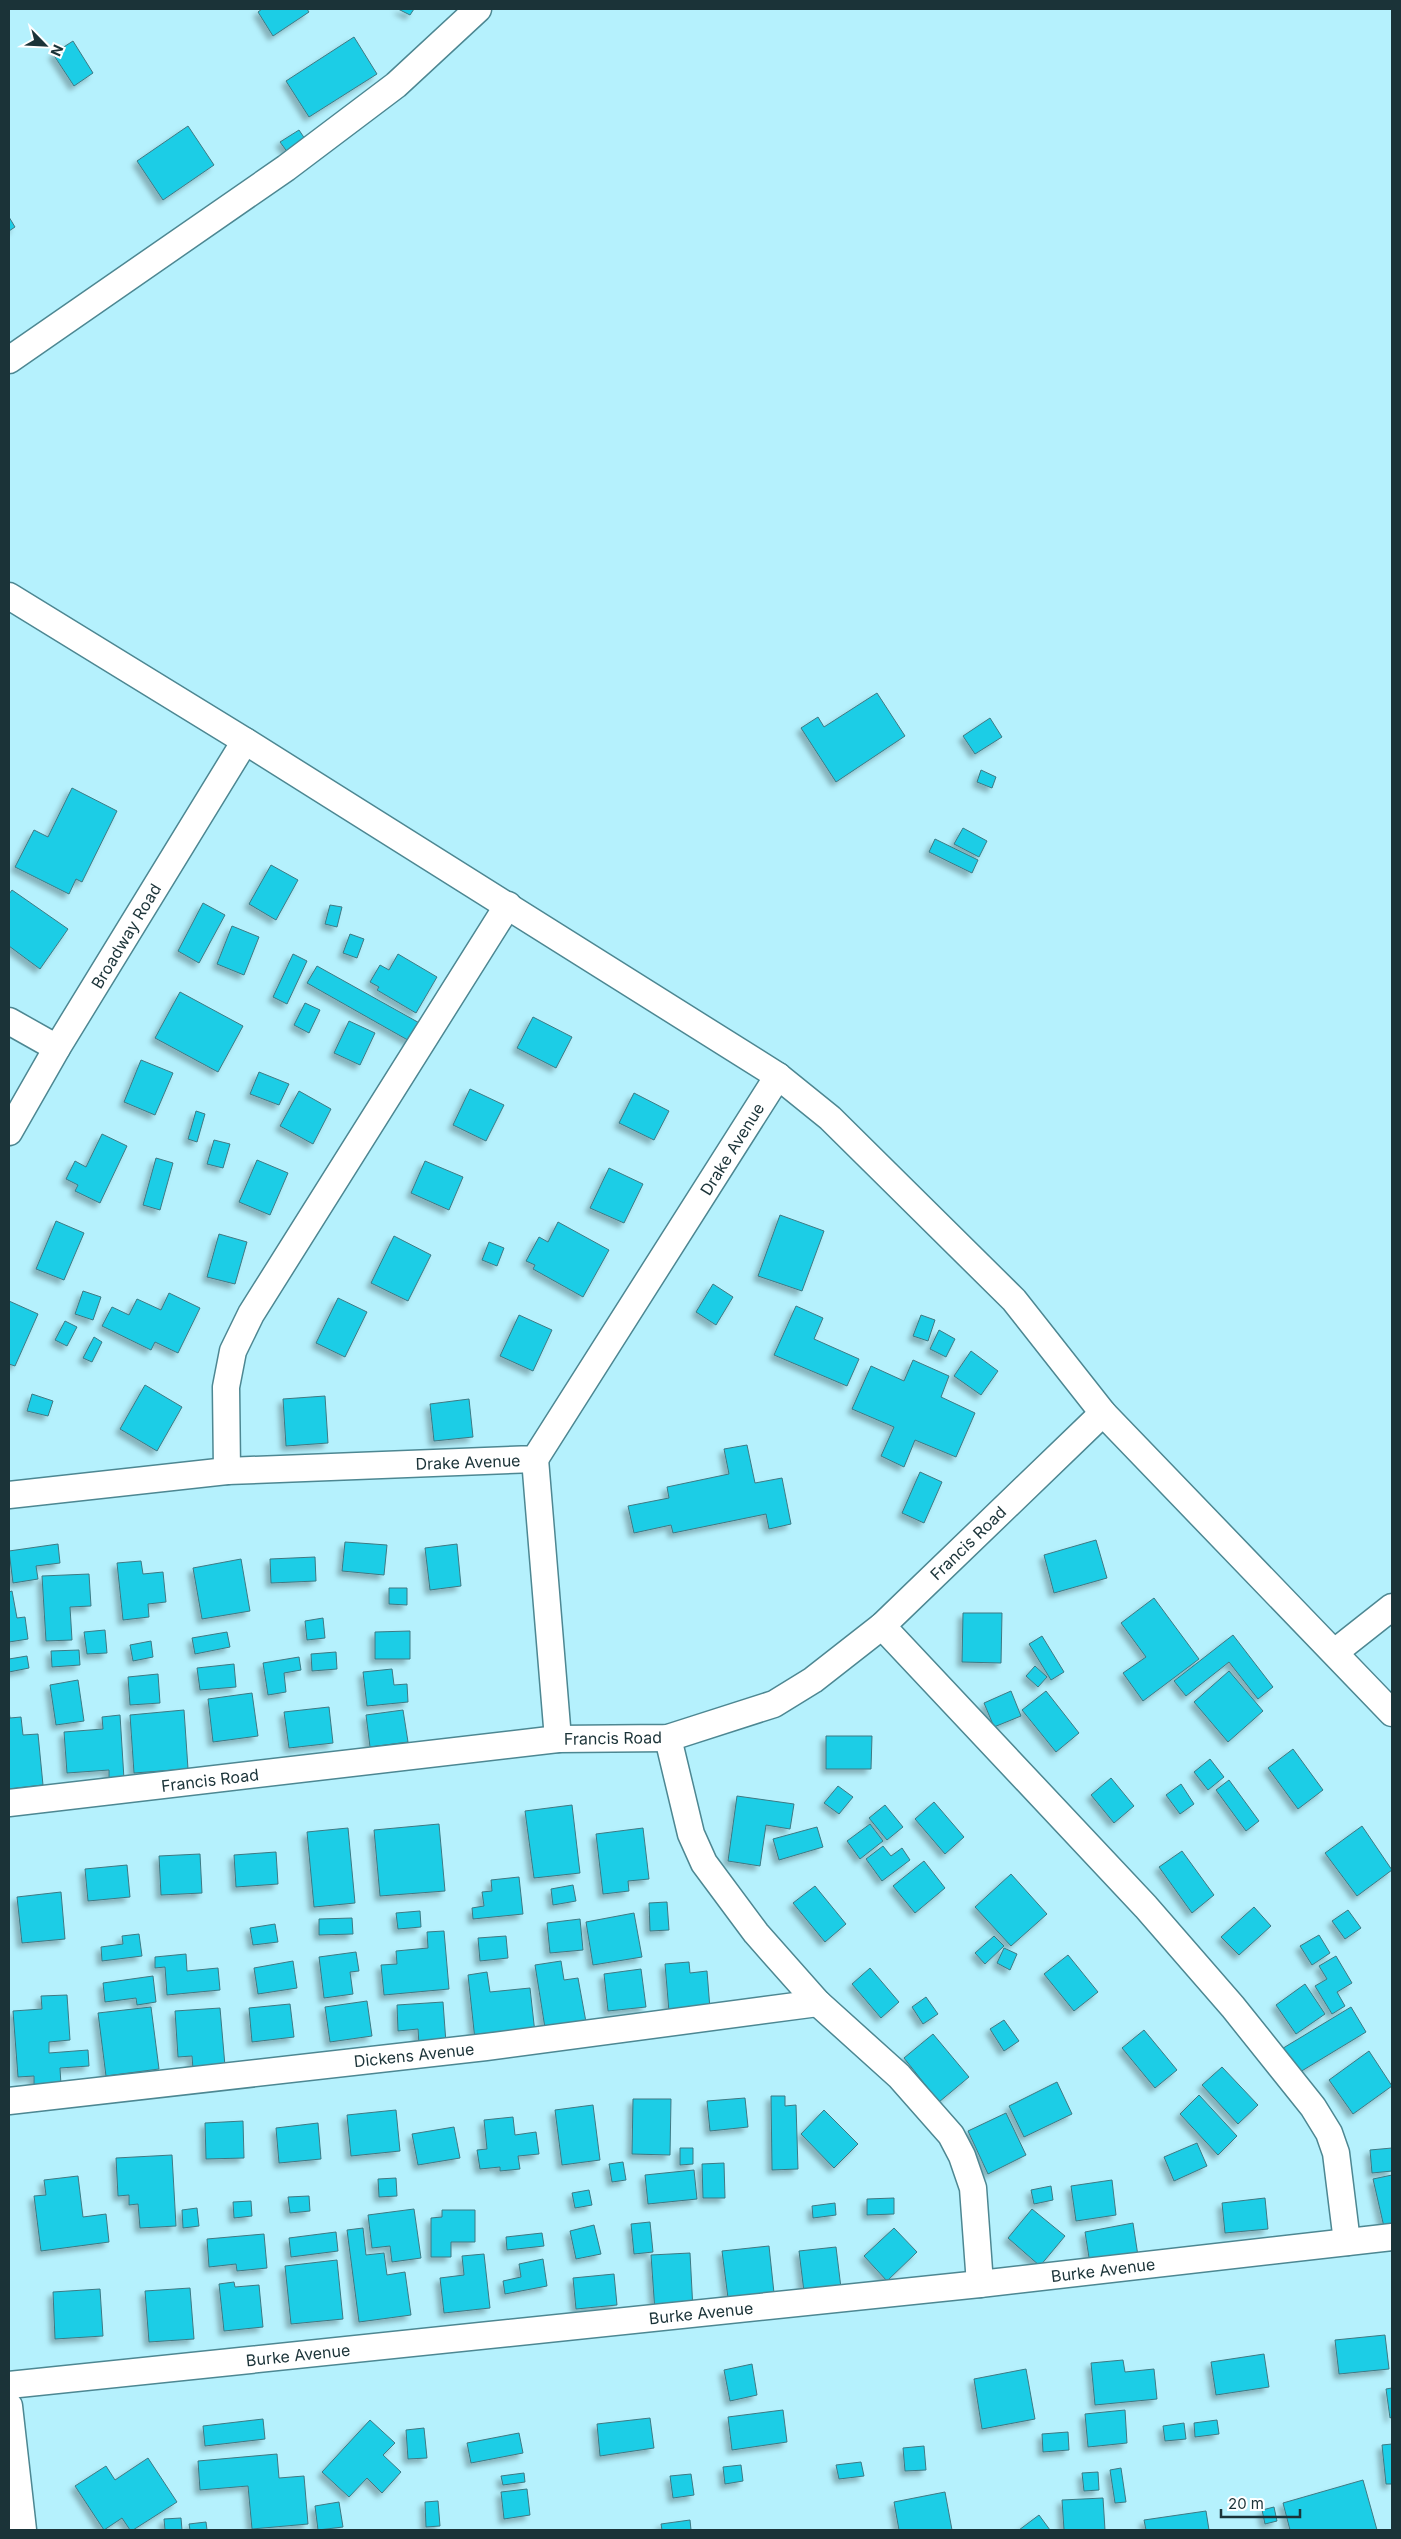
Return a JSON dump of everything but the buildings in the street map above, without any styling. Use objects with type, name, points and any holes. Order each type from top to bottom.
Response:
[{"type":"street","points":[[9,360],[286,168],[396,85],[478,9]]},
{"type":"street","points":[[9,596],[508,905],[778,1076],[837,1125],[1014,1300],[1103,1412],[1392,1713]]},
{"type":"street","name":"Broadway Road","points":[[9,1132],[245,741]]},
{"type":"street","points":[[227,1471],[226,1387],[233,1351],[240,1336],[251,1314],[508,905]]},
{"type":"street","points":[[9,1020],[58,1048]]},
{"type":"street","name":"Drake Avenue","points":[[9,1495],[227,1471],[536,1460],[778,1076]]},
{"type":"street","name":"Francis Road","points":[[9,1803],[558,1739],[668,1738],[774,1704],[813,1680],[882,1626],[1103,1412]]},
{"type":"street","points":[[536,1460],[558,1739]]},
{"type":"street","points":[[1335,1652],[1392,1608]]},
{"type":"street","points":[[882,1626],[1146,1907],[1233,2007],[1313,2107],[1329,2133],[1336,2154],[1347,2242]]},
{"type":"street","points":[[668,1738],[691,1834],[704,1863],[756,1932],[818,2003],[899,2076],[951,2136],[962,2156],[973,2188],[980,2284]]},
{"type":"street","name":"Dickens Avenue","points":[[9,2101],[486,2047],[818,2003]]},
{"type":"street","name":"Burke Avenue","points":[[9,2385],[980,2284],[1392,2237]]},
{"type":"street","points":[[9,2406],[23,2530]]}]
